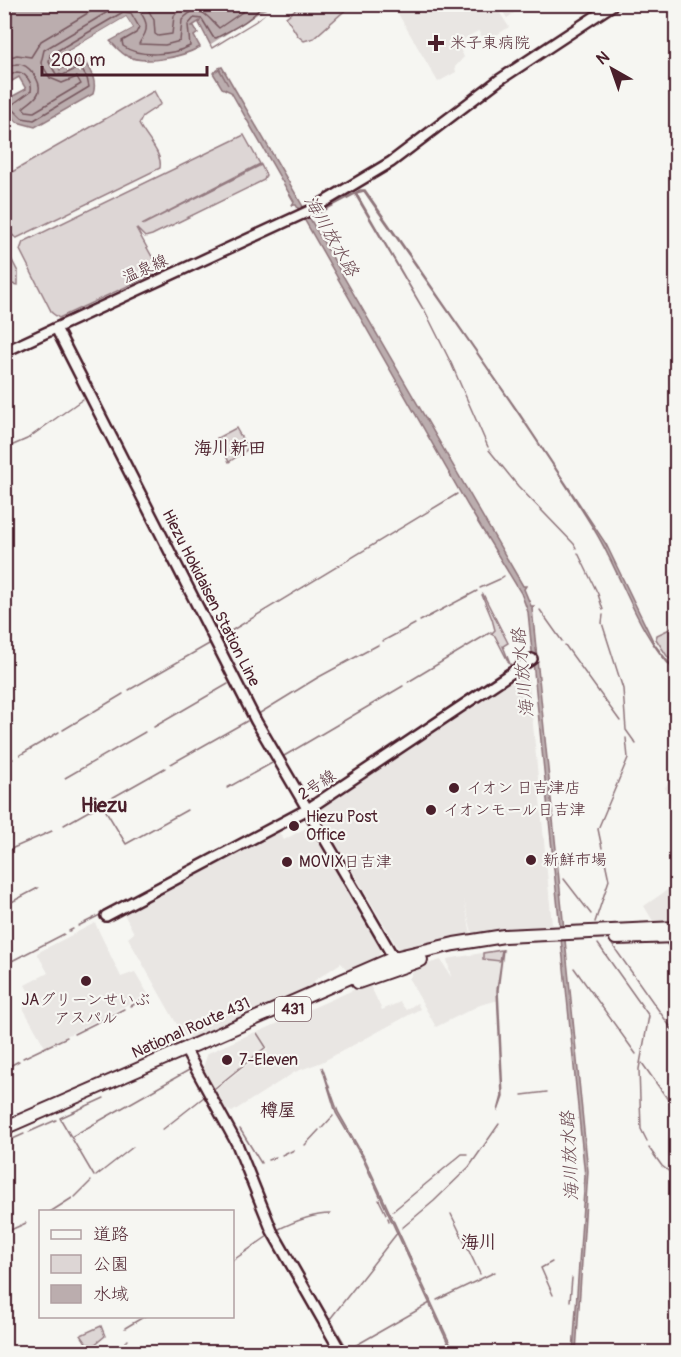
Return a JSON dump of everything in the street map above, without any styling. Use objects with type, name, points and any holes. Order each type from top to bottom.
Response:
[{"type":"highway","name":"National Route 431","points":[[4,1128],[348,985],[397,962],[563,937],[676,928]]},
{"type":"highway","name":"National Route 431","points":[[563,937],[676,936]]},
{"type":"highway","name":"National Route 431","points":[[4,1135],[187,1052]]},
{"type":"street","name":"温泉線","points":[[4,351],[309,211],[391,162],[499,80],[614,4]]},
{"type":"street","name":"Hiezu Hokidaisen Station Line","points":[[56,328],[256,721],[397,962]]},
{"type":"street","name":"2号線","points":[[106,916],[308,810],[532,659]]},
{"type":"street","points":[[187,1052],[237,1144],[272,1230],[341,1353]]},
{"type":"shaded area","name":"米子東病院","points":[[498,4],[525,5],[507,18]]},
{"type":"shaded area","name":"米子東病院","points":[[393,5],[498,5],[496,7],[509,27],[486,42],[478,31],[457,43],[464,57],[455,67],[456,72],[438,82]]},
{"type":"shaded area","name":"イオンモール日吉津","points":[[526,671],[528,672],[552,925],[472,933],[464,900],[471,934],[406,951],[397,947],[319,814],[321,806]]},
{"type":"shaded area","points":[[676,768],[676,804],[665,788]]},
{"type":"shaded area","points":[[309,826],[382,948],[378,957],[347,970],[341,963],[314,981],[316,985],[193,1039],[183,1035],[128,938],[134,933],[123,912],[278,831],[284,840]]},
{"type":"shaded area","points":[[676,884],[676,920],[653,921],[644,906]]},
{"type":"shaded area","name":"JAグリーンせいぶ アスパル","points":[[95,923],[121,977],[135,972],[148,994],[45,1047],[23,1008],[34,1002],[25,985],[48,973],[37,953]]},
{"type":"shaded area","points":[[505,949],[499,1000],[480,1005],[436,1027],[409,979],[416,967],[441,960],[451,977],[447,959]]},
{"type":"shaded area","points":[[369,983],[382,1010],[400,1002],[406,1010],[417,1003],[420,1009],[322,1062],[295,1072],[232,1112],[226,1109],[216,1089],[268,1048],[258,1032]]},
{"type":"shaded area","name":"7-Eleven","points":[[255,1032],[265,1047],[214,1087],[203,1067],[208,1053]]},
{"type":"green space","points":[[301,5],[351,5],[314,38],[304,41],[286,17]]},
{"type":"green space","points":[[154,91],[161,104],[143,116],[139,124],[159,157],[160,168],[17,238],[12,234],[5,220],[5,176]]},
{"type":"green space","points":[[244,135],[260,164],[142,225],[261,165],[266,175],[264,180],[152,235],[145,237],[136,228],[160,271],[59,318],[52,313],[20,250],[23,242]]},
{"type":"green space","points":[[5,247],[18,272],[18,285],[5,283]]},
{"type":"green space","points":[[236,428],[248,449],[229,462],[217,438]]},
{"type":"green space","points":[[483,594],[508,643],[503,646],[512,669],[495,636],[491,634],[495,630]]},
{"type":"green space","points":[[676,626],[676,665],[656,639],[657,635]]},
{"type":"green space","points":[[502,950],[500,961],[483,959],[483,953]]},
{"type":"green space","points":[[101,1326],[105,1336],[94,1345],[87,1344],[81,1335]]},
{"type":"water","points":[[5,5],[269,5],[256,21],[212,48],[200,21],[192,26],[198,33],[194,36],[200,47],[173,57],[152,60],[142,60],[125,55],[110,41],[133,28],[126,17],[54,59],[60,70],[82,57],[94,79],[93,94],[35,127],[17,122],[5,108],[4,101],[26,89],[19,77],[5,85]]},
{"type":"water","points":[[222,67],[523,586],[526,586],[524,589],[531,606],[534,606],[532,608],[588,1171],[576,1352],[573,1352],[585,1176],[528,612],[521,593],[468,506],[296,205],[292,205],[294,202],[231,92],[222,88],[213,73],[219,69],[228,85],[219,68]]},
{"type":"water","points":[[360,190],[365,190],[519,413],[606,544],[655,645],[676,672],[662,657],[641,623],[605,549],[568,488],[364,191],[356,193],[423,309],[355,194],[321,212]]},
{"type":"water","points":[[503,949],[498,990],[503,1097],[498,1111],[502,1096],[497,990]]},
{"type":"water","points":[[322,1067],[338,1112],[364,1157],[454,1352],[452,1352],[362,1157],[336,1113]]},
{"type":"pier","points":[[272,6],[255,21],[212,47],[211,44]]},
{"type":"pier","points":[[126,17],[133,28],[107,42],[108,39],[129,27],[126,21],[58,60],[61,66],[84,55],[60,69],[55,59]]},
{"type":"waterway","points":[[424,309],[488,447]]},
{"type":"waterway","points":[[4,449],[27,439],[83,399]]},
{"type":"waterway","points":[[489,450],[518,486],[576,548]]},
{"type":"waterway","points":[[221,637],[457,494]]},
{"type":"waterway","points":[[578,553],[598,594],[603,610]]},
{"type":"waterway","points":[[480,588],[500,579]]},
{"type":"waterway","points":[[420,621],[477,591]]},
{"type":"waterway","points":[[540,610],[562,641]]},
{"type":"waterway","points":[[603,615],[602,623],[623,689],[626,730],[636,744]]},
{"type":"waterway","points":[[383,641],[415,624]]},
{"type":"waterway","points":[[408,682],[491,632]]},
{"type":"waterway","points":[[129,690],[209,644]]},
{"type":"waterway","points":[[260,713],[317,678],[378,645]]},
{"type":"waterway","points":[[565,645],[620,721]]},
{"type":"waterway","points":[[154,727],[228,684]]},
{"type":"waterway","points":[[284,756],[403,686]]},
{"type":"waterway","points":[[63,730],[123,694]]},
{"type":"waterway","points":[[171,764],[247,721]]},
{"type":"waterway","points":[[20,755],[59,732]]},
{"type":"waterway","points":[[65,778],[145,732]]},
{"type":"waterway","points":[[602,848],[598,829],[628,758],[626,738]]},
{"type":"waterway","points":[[311,801],[375,758]]},
{"type":"waterway","points":[[4,763],[13,759]]},
{"type":"waterway","points":[[227,788],[272,763]]},
{"type":"waterway","points":[[64,825],[165,768]]},
{"type":"waterway","points":[[106,811],[126,844],[187,810]]},
{"type":"waterway","points":[[4,852],[52,831]]},
{"type":"waterway","points":[[595,922],[609,880],[603,852]]},
{"type":"waterway","points":[[564,879],[591,914]]},
{"type":"waterway","points":[[4,906],[38,888]]},
{"type":"waterway","points":[[78,926],[100,915]]},
{"type":"waterway","points":[[69,931],[73,929]]},
{"type":"waterway","points":[[4,965],[64,934]]},
{"type":"waterway","points":[[611,943],[674,1032]]},
{"type":"waterway","points":[[666,943],[676,956]]},
{"type":"waterway","points":[[598,944],[649,1016],[639,1069],[641,1129],[647,1141]]},
{"type":"waterway","points":[[574,968],[636,1054]]},
{"type":"waterway","points":[[131,1006],[148,997]]},
{"type":"waterway","points":[[74,1034],[124,1009]]},
{"type":"waterway","points":[[215,1088],[266,1047],[257,1033]]},
{"type":"waterway","points":[[23,1058],[67,1037]]},
{"type":"waterway","points":[[4,1069],[19,1061]]},
{"type":"waterway","points":[[642,1063],[676,1111]]},
{"type":"waterway","points":[[71,1137],[189,1070]]},
{"type":"waterway","points":[[522,1095],[547,1092]]},
{"type":"waterway","points":[[162,1130],[204,1097]]},
{"type":"waterway","points":[[94,1176],[60,1118],[104,1098]]},
{"type":"waterway","points":[[322,1128],[333,1116]]},
{"type":"waterway","points":[[29,1132],[56,1120]]},
{"type":"waterway","points":[[402,1228],[469,1167],[499,1124]]},
{"type":"waterway","points":[[240,1129],[261,1163]]},
{"type":"waterway","points":[[305,1145],[319,1130]]},
{"type":"waterway","points":[[6,1142],[24,1134]]},
{"type":"waterway","points":[[96,1176],[133,1147]]},
{"type":"waterway","points":[[649,1148],[662,1166],[676,1177]]},
{"type":"waterway","points":[[290,1152],[294,1150]]},
{"type":"waterway","points":[[282,1155],[288,1152]]},
{"type":"waterway","points":[[393,1211],[462,1154],[467,1154]]},
{"type":"waterway","points":[[268,1160],[276,1157]]},
{"type":"waterway","points":[[75,1197],[91,1181]]},
{"type":"waterway","points":[[53,1210],[72,1198]]},
{"type":"waterway","points":[[379,1200],[386,1214]]},
{"type":"waterway","points":[[277,1230],[316,1215],[330,1214]]},
{"type":"waterway","points":[[451,1214],[480,1274]]},
{"type":"waterway","points":[[4,1233],[26,1223]]},
{"type":"waterway","points":[[348,1350],[330,1319],[398,1232]]},
{"type":"waterway","points":[[234,1260],[268,1236]]},
{"type":"waterway","points":[[552,1262],[541,1268],[553,1295]]},
{"type":"waterway","points":[[437,1300],[495,1272]]},
{"type":"waterway","points":[[570,1301],[572,1278]]},
{"type":"waterway","points":[[346,1351],[430,1303]]},
{"type":"waterway","points":[[125,1328],[142,1318]]},
{"type":"waterway","points":[[128,1340],[124,1344],[132,1352]]},
{"type":"place","name":"米子東病院","points":[[436,43]]},
{"type":"place","name":"イオン 日吉津店","points":[[454,788]]},
{"type":"place","name":"イオンモール日吉津","points":[[431,810]]},
{"type":"place","name":"Hiezu Post Office","points":[[294,826]]},
{"type":"place","name":"新鮮市場","points":[[531,860]]},
{"type":"place","name":"MOVIX日吉津","points":[[287,862]]},
{"type":"place","name":"JAグリーンせいぶ アスパル","points":[[86,981]]},
{"type":"place","name":"7-Eleven","points":[[227,1060]]},
{"type":"district","name":"海川新田","points":[[230,448]]},
{"type":"district","name":"Hiezu","points":[[104,805]]},
{"type":"district","name":"樽屋","points":[[278,1110]]},
{"type":"district","name":"海川","points":[[479,1242]]},
{"type":"water label","name":"海川放水路","points":[[331,236]]},
{"type":"water label","name":"海川放水路","points":[[523,673]]},
{"type":"water label","name":"海川放水路","points":[[570,1156]]}]
